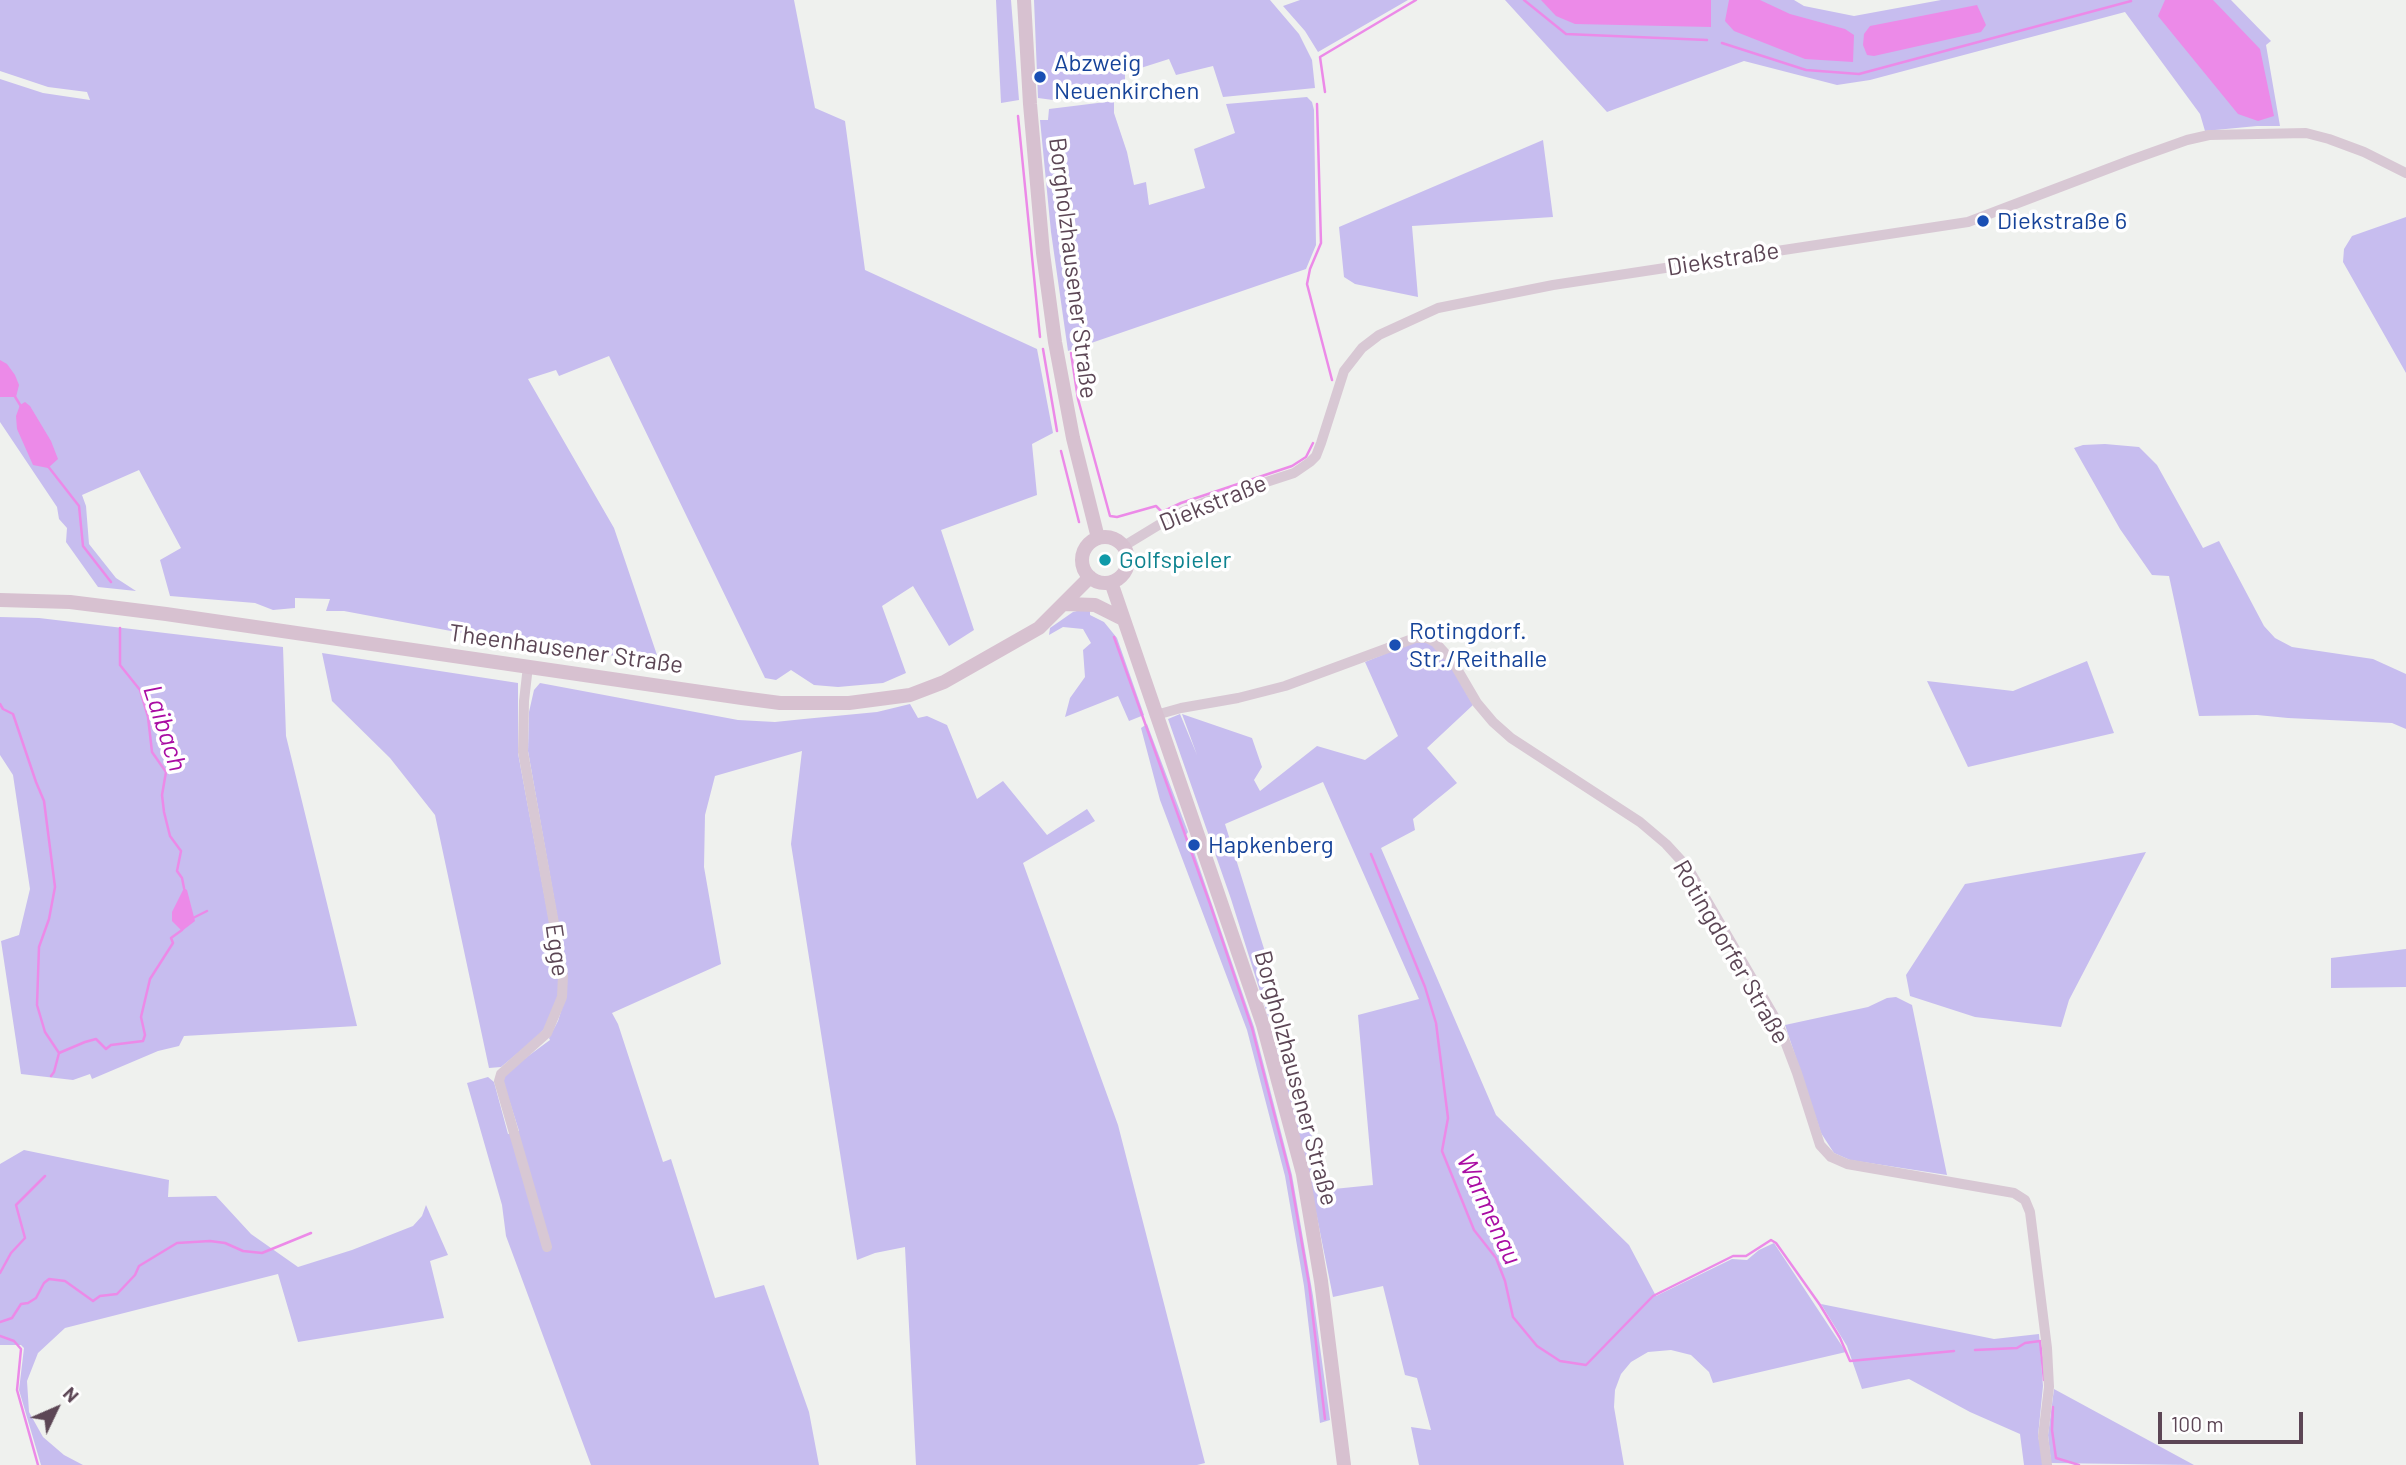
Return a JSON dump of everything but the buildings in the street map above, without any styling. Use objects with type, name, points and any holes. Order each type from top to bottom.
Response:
[{"type":"main road","name":"Borgholzhausener Straße","points":[[1024,0],[1033,145],[1055,342],[1073,438],[1098,538]]},
{"type":"main road","points":[[1098,538],[1112,538],[1124,546],[1127,552],[1127,567],[1118,579],[1104,583],[1090,577],[1083,567],[1083,555],[1088,544],[1098,538]]},
{"type":"main road","name":"Theenhausener Straße","points":[[0,600],[70,603],[166,614],[780,703],[875,701],[910,695],[944,682],[1024,638],[1065,604],[1090,577]]},
{"type":"main road","name":"Borgholzhausener Straße","points":[[1111,582],[1264,1026],[1303,1174],[1321,1281],[1344,1465]]},
{"type":"main road","points":[[1065,604],[1095,605],[1123,619]]},
{"type":"street","name":"Diekstraße","points":[[1124,546],[1175,514],[1294,473],[1311,461],[1321,443],[1345,371],[1362,348],[1379,335],[1438,308],[1553,285],[1968,222],[2130,160],[2209,135],[2306,134],[2364,152],[2406,173]]},
{"type":"street","name":"Rotingdorfer Straße","points":[[1156,715],[1284,686],[1415,638],[1427,638],[1442,648],[1477,703],[1493,722],[1511,738],[1640,822],[1688,868],[1778,1023],[1820,1145],[1831,1157],[1847,1164],[2014,1193],[2025,1200],[2030,1212],[2049,1368],[2043,1436],[2048,1465]]},
{"type":"street","name":"Egge","points":[[528,666],[523,752],[563,976],[562,997],[547,1032],[501,1074],[499,1081],[547,1247]]},
{"type":"shaded area","points":[[0,0],[794,0],[815,108],[845,121],[865,270],[1037,349],[1053,433],[1032,444],[1037,495],[941,530],[974,630],[949,646],[913,586],[882,606],[906,673],[883,683],[838,687],[814,685],[791,670],[776,680],[765,678],[609,356],[559,376],[556,370],[528,379],[614,528],[659,661],[531,646],[344,611],[326,611],[330,599],[295,598],[295,608],[273,610],[255,603],[170,596],[160,560],[181,548],[139,470],[82,495],[86,506],[89,544],[116,578],[136,591],[98,587],[66,542],[67,528],[59,519],[57,507],[0,422],[0,79],[43,93],[90,100],[87,92],[48,87],[0,71]]},
{"type":"shaded area","points":[[996,0],[1011,0],[1019,100],[1001,103]]},
{"type":"shaded area","points":[[1034,0],[1270,0],[1299,34],[1312,60],[1315,88],[1223,97],[1213,66],[1176,75],[1169,59],[1125,73],[1125,92],[1053,100],[1038,98]]},
{"type":"shaded area","points":[[1300,0],[1408,0],[1318,52],[1305,31],[1283,6]]},
{"type":"shaded area","points":[[1505,0],[1794,0],[1804,6],[1854,16],[1941,0],[2231,0],[2271,41],[2266,45],[2280,126],[2205,131],[2200,114],[2125,12],[1870,80],[1837,85],[1744,61],[1607,112]]},
{"type":"shaded area","points":[[1541,0],[1711,0],[1711,27],[1575,24],[1556,16]]},
{"type":"shaded area","points":[[1729,0],[1760,0],[1790,14],[1845,29],[1854,35],[1853,62],[1805,59],[1734,31],[1725,21]]},
{"type":"shaded area","points":[[2165,0],[2213,0],[2260,49],[2274,116],[2258,121],[2238,114],[2158,16]]},
{"type":"shaded area","points":[[1977,5],[1986,25],[1981,32],[1874,56],[1867,55],[1863,45],[1864,34],[1870,26]]},
{"type":"shaded area","points":[[1307,97],[1314,110],[1316,245],[1306,269],[1068,351],[1051,232],[1040,120],[1048,120],[1049,109],[1114,101],[1114,113],[1134,185],[1146,182],[1149,205],[1205,188],[1194,149],[1235,133],[1226,104]]},
{"type":"shaded area","points":[[1543,140],[1553,217],[1412,226],[1418,297],[1355,284],[1344,277],[1339,227]]},
{"type":"shaded area","points":[[2406,217],[2406,373],[2343,262],[2344,249],[2352,236]]},
{"type":"shaded area","points":[[0,360],[7,364],[15,375],[19,385],[16,397],[0,397]]},
{"type":"shaded area","points":[[25,402],[51,441],[58,459],[48,468],[33,465],[17,429],[16,416],[20,405]]},
{"type":"shaded area","points":[[2105,444],[2139,447],[2157,465],[2203,548],[2219,541],[2264,626],[2275,638],[2292,647],[2373,659],[2406,674],[2406,729],[2392,723],[2257,715],[2199,716],[2169,576],[2152,575],[2120,529],[2074,448]]},
{"type":"shaded area","points":[[1090,610],[1090,615],[1104,622],[1117,638],[1144,715],[1129,721],[1118,696],[1065,717],[1070,698],[1085,677],[1083,650],[1091,643],[1083,629],[1063,627],[1049,635],[1050,628],[1073,612]]},
{"type":"shaded area","points":[[0,617],[39,618],[283,647],[286,736],[357,1026],[184,1036],[179,1046],[158,1051],[92,1079],[90,1074],[73,1080],[21,1074],[1,941],[19,935],[30,889],[13,775],[0,755]]},
{"type":"shaded area","points":[[1414,642],[1427,642],[1433,646],[1450,665],[1473,705],[1427,748],[1457,783],[1413,819],[1415,830],[1381,848],[1496,1115],[1629,1245],[1656,1296],[1732,1259],[1747,1260],[1774,1243],[1846,1352],[1713,1383],[1709,1372],[1691,1355],[1671,1350],[1648,1352],[1631,1362],[1621,1374],[1615,1390],[1614,1407],[1624,1465],[1419,1465],[1411,1427],[1431,1430],[1417,1378],[1405,1375],[1383,1286],[1333,1297],[1312,1192],[1272,1029],[1287,1026],[1324,1190],[1373,1185],[1358,1015],[1419,999],[1323,782],[1225,824],[1286,1019],[1269,1020],[1231,899],[1168,719],[1180,714],[1197,755],[1182,714],[1252,738],[1262,767],[1254,780],[1260,791],[1317,746],[1365,760],[1398,736],[1365,662]]},
{"type":"shaded area","points":[[322,653],[518,683],[518,753],[559,974],[558,996],[545,1028],[501,1067],[489,1068],[435,815],[390,758],[332,701]]},
{"type":"shaded area","points":[[2087,661],[2114,733],[1968,767],[1927,681],[2013,691]]},
{"type":"shaded area","points":[[540,683],[738,720],[775,722],[877,712],[910,704],[918,718],[927,716],[947,725],[977,799],[1003,781],[1047,835],[1087,809],[1095,821],[1023,863],[1118,1125],[1205,1463],[916,1465],[905,1247],[857,1260],[791,844],[802,751],[715,776],[705,815],[704,867],[721,964],[612,1013],[618,1024],[663,1162],[671,1159],[715,1298],[764,1285],[809,1412],[819,1465],[591,1465],[506,1236],[502,1205],[467,1083],[488,1077],[494,1082],[508,1134],[519,1131],[503,1081],[505,1075],[550,1040],[565,998],[567,972],[528,751],[529,712],[534,690]]},
{"type":"shaded area","points":[[1147,724],[1188,832],[1186,835],[1254,1027],[1292,1175],[1313,1296],[1330,1420],[1320,1423],[1304,1286],[1285,1176],[1247,1030],[1160,800],[1141,728]]},
{"type":"shaded area","points":[[2146,852],[2069,1000],[2061,1027],[1975,1017],[1910,996],[1906,975],[1965,884]]},
{"type":"shaded area","points":[[184,888],[187,890],[195,921],[182,931],[172,921],[172,912]]},
{"type":"shaded area","points":[[2406,949],[2406,987],[2331,988],[2331,958]]},
{"type":"shaded area","points":[[1896,997],[1912,1005],[1947,1175],[1850,1160],[1834,1153],[1821,1133],[1785,1025],[1868,1007]]},
{"type":"shaded area","points":[[24,1150],[169,1180],[168,1197],[216,1196],[251,1234],[298,1267],[352,1250],[413,1226],[422,1216],[426,1205],[448,1255],[430,1261],[444,1318],[298,1342],[278,1274],[65,1328],[38,1353],[27,1381],[29,1412],[43,1437],[64,1455],[83,1465],[41,1465],[19,1390],[24,1348],[21,1345],[0,1345],[0,1164]]},
{"type":"shaded area","points":[[1821,1304],[1994,1339],[2039,1334],[2043,1386],[2038,1436],[2045,1465],[2024,1465],[2020,1434],[1970,1412],[1909,1379],[1862,1389],[1847,1346]]},
{"type":"shaded area","points":[[2054,1389],[2194,1465],[2051,1463],[2048,1435]]},
{"type":"waterway","points":[[1325,92],[1320,57],[1416,0]]},
{"type":"waterway","points":[[1524,0],[1566,34],[1707,40]]},
{"type":"waterway","points":[[1722,43],[1806,70],[1859,74],[2131,1]]},
{"type":"waterway","points":[[1317,104],[1321,243],[1307,284],[1332,380]]},
{"type":"waterway","points":[[1018,116],[1040,337]]},
{"type":"waterway","points":[[1043,349],[1057,431]]},
{"type":"waterway","points":[[1071,353],[1078,399],[1110,516],[1117,517],[1156,506],[1162,512],[1181,503],[1292,466],[1306,457],[1313,443]]},
{"type":"waterway","name":"Laibach","points":[[14,395],[22,408]]},
{"type":"waterway","points":[[1061,451],[1079,522]]},
{"type":"waterway","name":"Laibach","points":[[47,465],[79,506],[83,546],[111,582]]},
{"type":"waterway","name":"Laibach","points":[[120,628],[120,665],[140,690],[148,717],[152,752],[166,772],[162,795],[164,812],[170,836],[181,851],[177,871],[184,888]]},
{"type":"waterway","points":[[1114,637],[1252,1028],[1290,1175],[1309,1284],[1325,1419]]},
{"type":"waterway","points":[[0,704],[3,709],[13,714],[44,801],[55,887],[49,919],[39,947],[37,1005],[45,1032],[59,1053]]},
{"type":"waterway","name":"Warmenau","points":[[1371,854],[1425,987],[1436,1023],[1448,1118],[1442,1151],[1474,1230],[1496,1258],[1505,1281],[1513,1317],[1537,1346],[1560,1361],[1586,1365],[1653,1296],[1733,1256],[1746,1256],[1771,1240],[1776,1243],[1820,1305],[1850,1361],[1954,1351]]},
{"type":"waterway","name":"Laibach","points":[[191,919],[207,911]]},
{"type":"waterway","name":"Laibach","points":[[51,1076],[59,1053],[85,1042],[96,1039],[106,1049],[111,1045],[143,1041],[145,1035],[141,1017],[150,979],[173,943],[171,938],[182,930]]},
{"type":"waterway","name":"Laibach","points":[[0,1273],[11,1253],[25,1238],[16,1205],[45,1176]]},
{"type":"waterway","name":"Laibach","points":[[0,1322],[12,1318],[21,1304],[36,1298],[49,1279],[65,1281],[93,1301],[100,1296],[117,1294],[135,1275],[139,1266],[177,1243],[210,1241],[225,1243],[243,1251],[262,1253],[311,1233]]},
{"type":"waterway","name":"Laibach","points":[[0,1336],[14,1341],[21,1349],[17,1390],[38,1465]]},
{"type":"waterway","name":"Warmenau","points":[[1975,1350],[2017,1348],[2025,1343],[2040,1341],[2044,1380]]},
{"type":"waterway","name":"Warmenau","points":[[2053,1407],[2052,1430],[2056,1458],[2079,1465]]},
{"type":"place","name":"Abzweig Neuenkirchen","points":[[1040,77]]},
{"type":"place","name":"Diekstraße 6","points":[[1983,221]]},
{"type":"place","name":"Golfspieler","points":[[1105,560]]},
{"type":"place","name":"Rotingdorf. Str./Reithalle","points":[[1395,645]]},
{"type":"place","name":"Hapkenberg","points":[[1194,845]]}]
